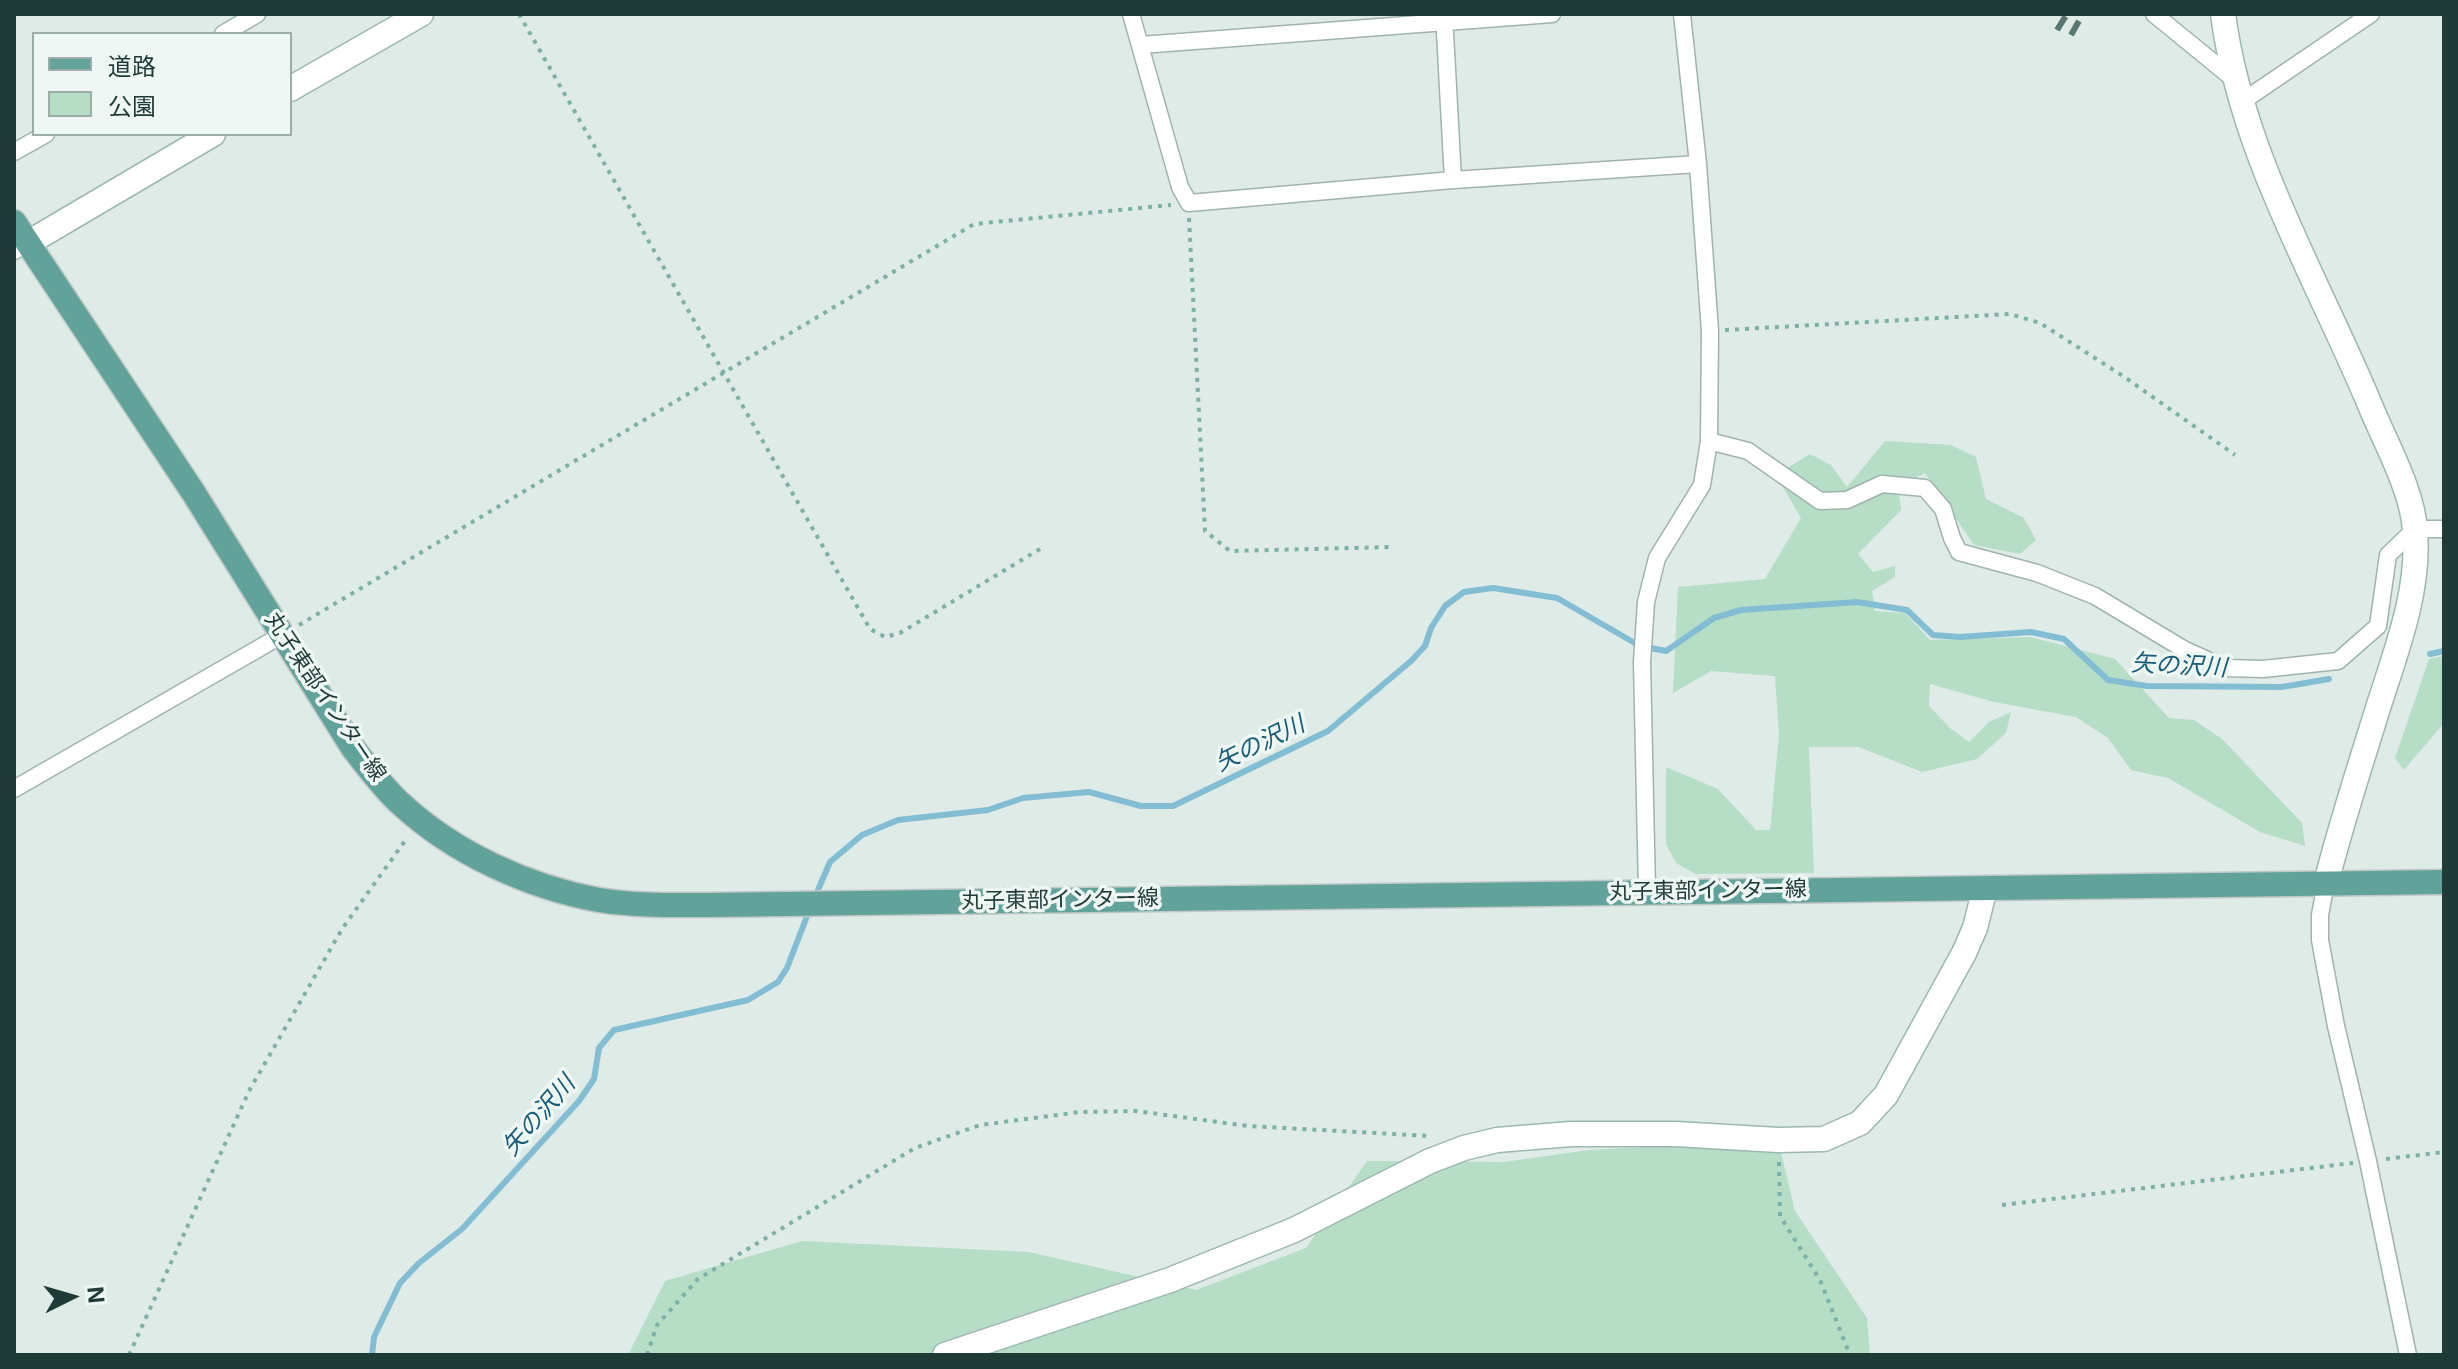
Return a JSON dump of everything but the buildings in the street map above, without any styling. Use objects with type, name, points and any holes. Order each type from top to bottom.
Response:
[{"type":"main road","name":"丸子東部インター線","points":[[19,239],[193,492],[353,748],[383,786],[447,840],[510,872],[573,894],[627,903],[710,905],[2444,882]]},
{"type":"street","points":[[226,32],[257,14]]},
{"type":"street","points":[[1131,14],[1180,187],[1189,203],[1453,180],[1698,164]]},
{"type":"street","points":[[1141,45],[1444,18],[1552,14]]},
{"type":"street","points":[[1647,892],[1642,662],[1646,602],[1657,558],[1702,485],[1709,441],[1710,331],[1698,164],[1682,14]]},
{"type":"street","points":[[2154,14],[2240,92]]},
{"type":"street","points":[[2223,14],[2240,92],[2268,175],[2405,488],[2415,529],[2413,586],[2326,883],[2320,915],[2320,940],[2336,1026],[2408,1355]]},
{"type":"street","points":[[2240,92],[2371,14]]},
{"type":"street","points":[[292,88],[407,17]]},
{"type":"street","points":[[1444,18],[1453,180]]},
{"type":"street","points":[[14,152],[42,136]]},
{"type":"street","points":[[19,239],[209,136]]},
{"type":"street","points":[[1709,441],[1748,451],[1820,501],[1847,500],[1882,484],[1925,488],[1943,509],[1959,552],[2037,573],[2095,596],[2185,650],[2225,668],[2263,669],[2338,661],[2378,626],[2388,555],[2415,529],[2444,529]]},
{"type":"street","points":[[14,789],[282,635]]},
{"type":"street","points":[[945,1355],[1170,1280],[1294,1230],[1395,1177],[1464,1148],[1497,1140],[1571,1134],[1824,1139],[1860,1123],[1886,1095],[1964,953],[1975,928],[1985,888]]},
{"type":"path","points":[[519,14],[870,629],[885,637],[900,633],[1045,546]]},
{"type":"path","points":[[282,635],[974,224],[1189,203],[1205,531],[1230,551],[1390,547]]},
{"type":"path","points":[[1710,331],[2010,314],[2040,323],[2123,376],[2235,455]]},
{"type":"path","points":[[129,1355],[249,1091],[342,929],[420,820]]},
{"type":"path","points":[[647,1355],[657,1325],[698,1279],[915,1148],[980,1125],[1080,1112],[1136,1111],[1248,1126],[1437,1136]]},
{"type":"path","points":[[1778,1140],[1780,1216],[1820,1280],[1850,1355]]},
{"type":"path","points":[[2002,1205],[2444,1152]]},
{"type":"green space","points":[[1885,441],[1951,445],[1976,457],[1986,499],[2024,518],[2036,540],[2020,554],[1974,545],[1925,473],[1898,487],[1901,510],[1858,554],[1873,572],[1895,566],[1895,577],[1872,591],[1875,611],[1905,613],[1930,640],[2030,637],[2115,659],[2169,718],[2194,720],[2222,739],[2302,823],[2305,846],[2260,832],[2168,778],[2131,770],[2108,738],[2076,717],[1994,702],[1930,684],[1929,706],[1969,742],[1989,722],[2011,712],[2006,733],[1977,759],[1922,772],[1859,747],[1809,747],[1814,873],[1696,874],[1676,863],[1666,844],[1666,767],[1718,789],[1756,830],[1770,830],[1779,735],[1775,676],[1711,671],[1673,693],[1678,587],[1765,579],[1801,518],[1776,475],[1810,454],[1831,465],[1847,487]]},
{"type":"green space","points":[[2444,656],[2444,723],[2404,770],[2395,758],[2429,659]]},
{"type":"green space","points":[[1778,1140],[1795,1211],[1867,1318],[1870,1355],[628,1355],[665,1281],[802,1241],[1029,1252],[1196,1290],[1306,1248],[1367,1161],[1504,1162],[1589,1150]]},
{"type":"waterway","name":"矢の沢川","points":[[815,897],[830,862],[862,835],[898,820],[988,810],[1023,798],[1089,792],[1141,806],[1173,806],[1328,731],[1411,661],[1425,646],[1431,628],[1445,606],[1464,592],[1493,588],[1557,598],[1640,646],[1666,651],[1714,618],[1741,610],[1857,602],[1907,610],[1933,635],[1960,637],[2031,632],[2064,639],[2108,680],[2147,686],[2282,687],[2329,679]]},
{"type":"waterway","name":"矢の沢川","points":[[2430,654],[2444,651]]},
{"type":"waterway","name":"矢の沢川","points":[[372,1355],[374,1337],[400,1283],[419,1263],[462,1229],[579,1101],[594,1079],[599,1048],[614,1030],[748,1000],[778,982],[787,968],[809,911]]},
{"type":"railway","points":[[2057,30],[2067,14]]},
{"type":"railway","points":[[2071,35],[2083,14]]}]
